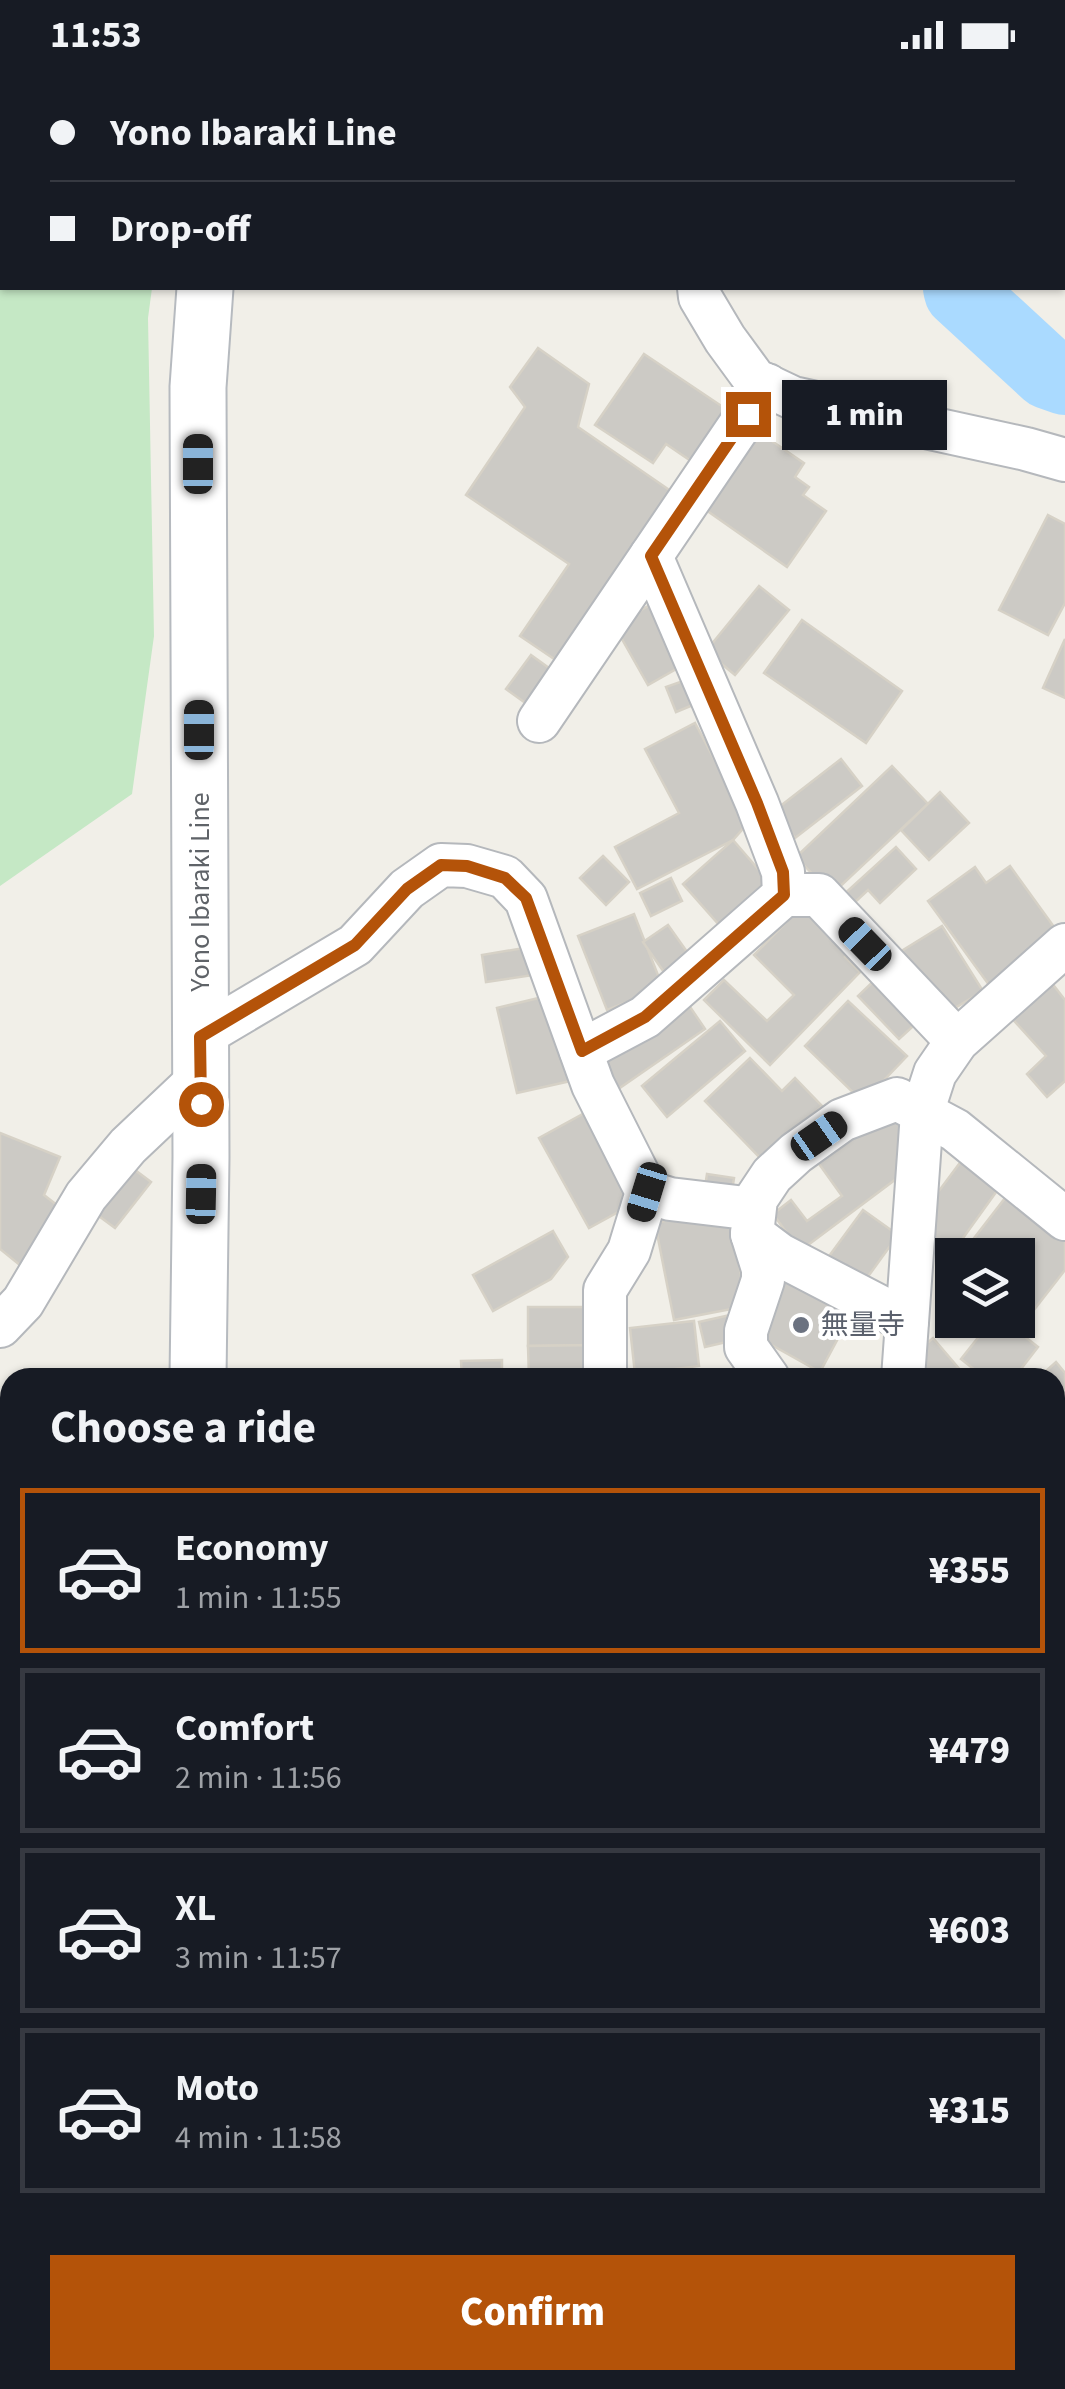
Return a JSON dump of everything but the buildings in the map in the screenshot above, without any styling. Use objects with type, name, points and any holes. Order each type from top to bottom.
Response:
[{"type":"main road","name":"Yono Ibaraki Line","points":[[198,1368],[198,388],[205,290]]},
{"type":"street","points":[[699,290],[725,339],[755,380],[792,398],[1065,460]]},
{"type":"street","points":[[539,722],[767,385]]},
{"type":"street","points":[[651,556],[757,803],[783,872],[784,895]]},
{"type":"street","points":[[0,1326],[23,1302],[86,1196],[200,1057],[355,945],[407,889],[441,865],[467,866],[505,878],[526,898],[593,1085],[647,1192],[630,1251],[605,1290],[605,1368]]},
{"type":"street","points":[[582,1051],[645,1017],[784,895],[819,895],[958,1040]]},
{"type":"street","points":[[904,1368],[922,1113],[935,1073],[958,1040],[1065,945]]},
{"type":"street","points":[[761,1368],[746,1347],[746,1331],[763,1280],[753,1221],[756,1199],[772,1175],[842,1120],[897,1098],[955,1130],[1065,1219]]},
{"type":"street","points":[[647,1192],[753,1221],[780,1255],[907,1322]]},
{"type":"green space","points":[[0,290],[152,290],[148,318],[154,636],[132,794],[0,886]]},
{"type":"waterway","points":[[960,290],[1048,373],[1065,379]]},
{"type":"place","name":"無量寺","points":[[801,1325]]},
{"type":"route","points":[[201,1104],[200,1037],[355,945],[407,889],[441,865],[467,866],[505,878],[526,898],[582,1051],[645,1017],[784,895],[783,872],[757,803],[651,556],[748,414]]}]
